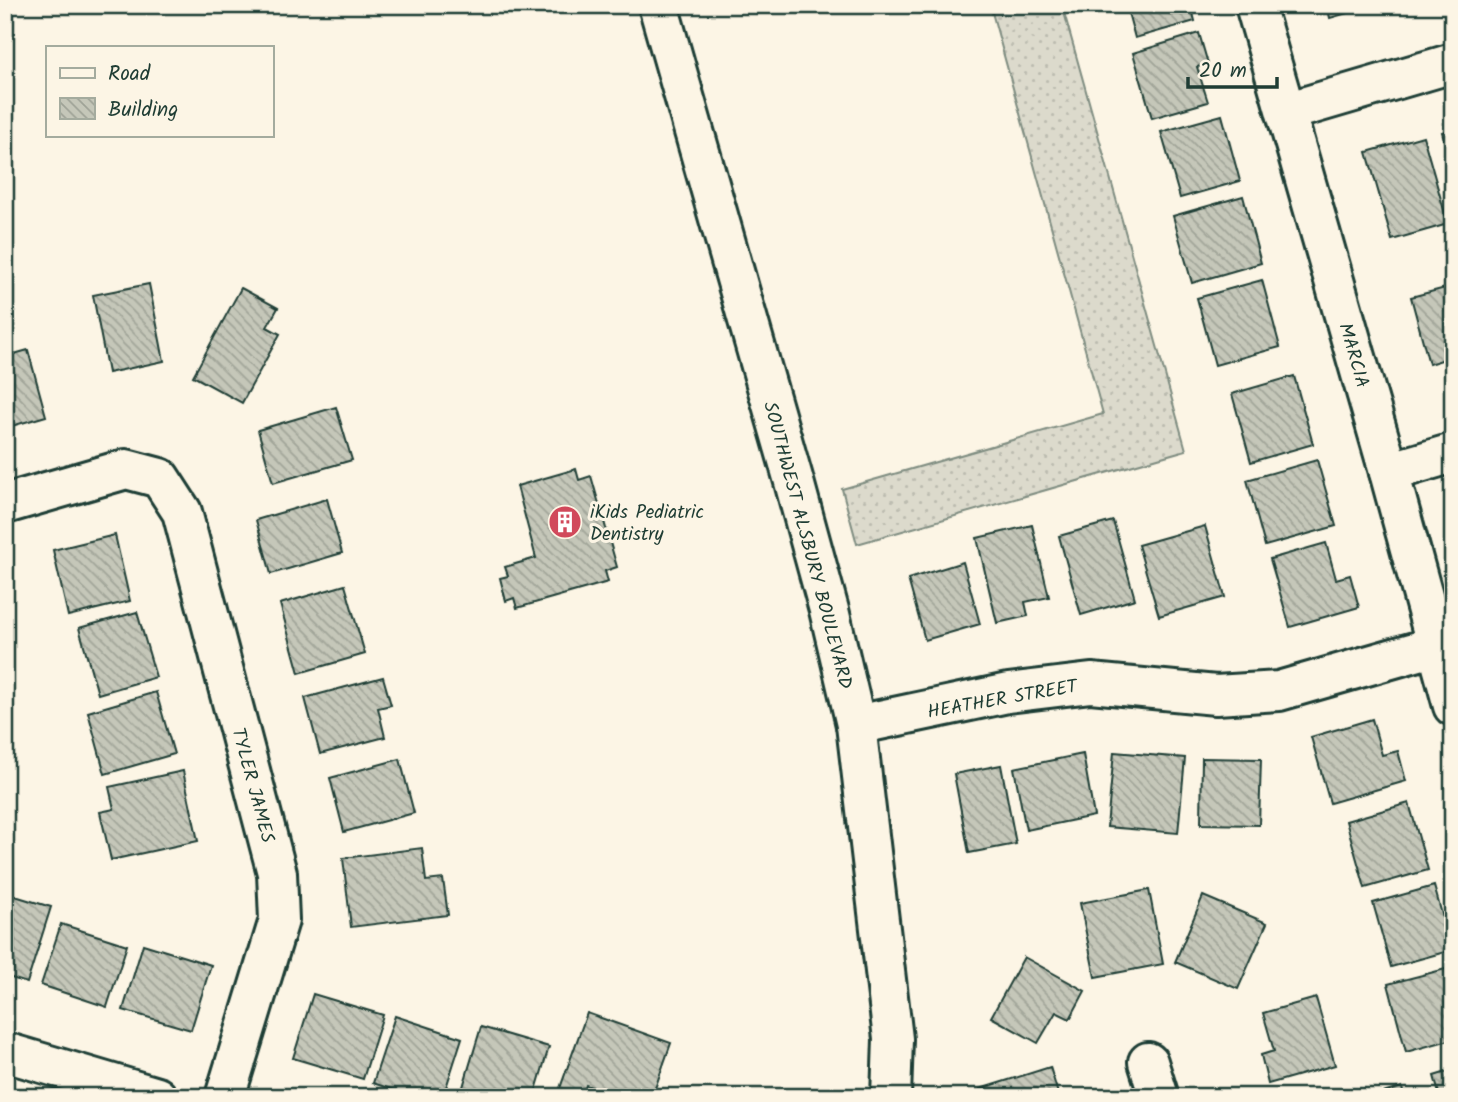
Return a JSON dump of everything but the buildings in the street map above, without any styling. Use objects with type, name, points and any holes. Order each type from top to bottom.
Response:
[{"type":"street","name":"SOUTHWEST ALSBURY BOULEVARD","points":[[658,5],[793,478],[829,610],[856,725],[893,1039],[891,1097]]},
{"type":"street","name":"MARCIA","points":[[1255,5],[1453,706]]},
{"type":"street","points":[[1286,112],[1453,63]]},
{"type":"street","points":[[1388,472],[1453,453]]},
{"type":"street","name":"TYLER JAMES","points":[[5,504],[126,469],[160,478],[182,512],[277,873],[279,920],[225,1097]]},
{"type":"street","name":"HEATHER STREET","points":[[856,725],[1008,693],[1091,683],[1216,695],[1279,691],[1436,646]]},
{"type":"street","points":[[5,1052],[157,1097]]},
{"type":"shaded area","points":[[990,5],[1062,5],[1186,450],[857,544],[842,489],[1103,414]]},
{"type":"place","name":"iKids Pediatric Dentistry","points":[[565,522]]}]
